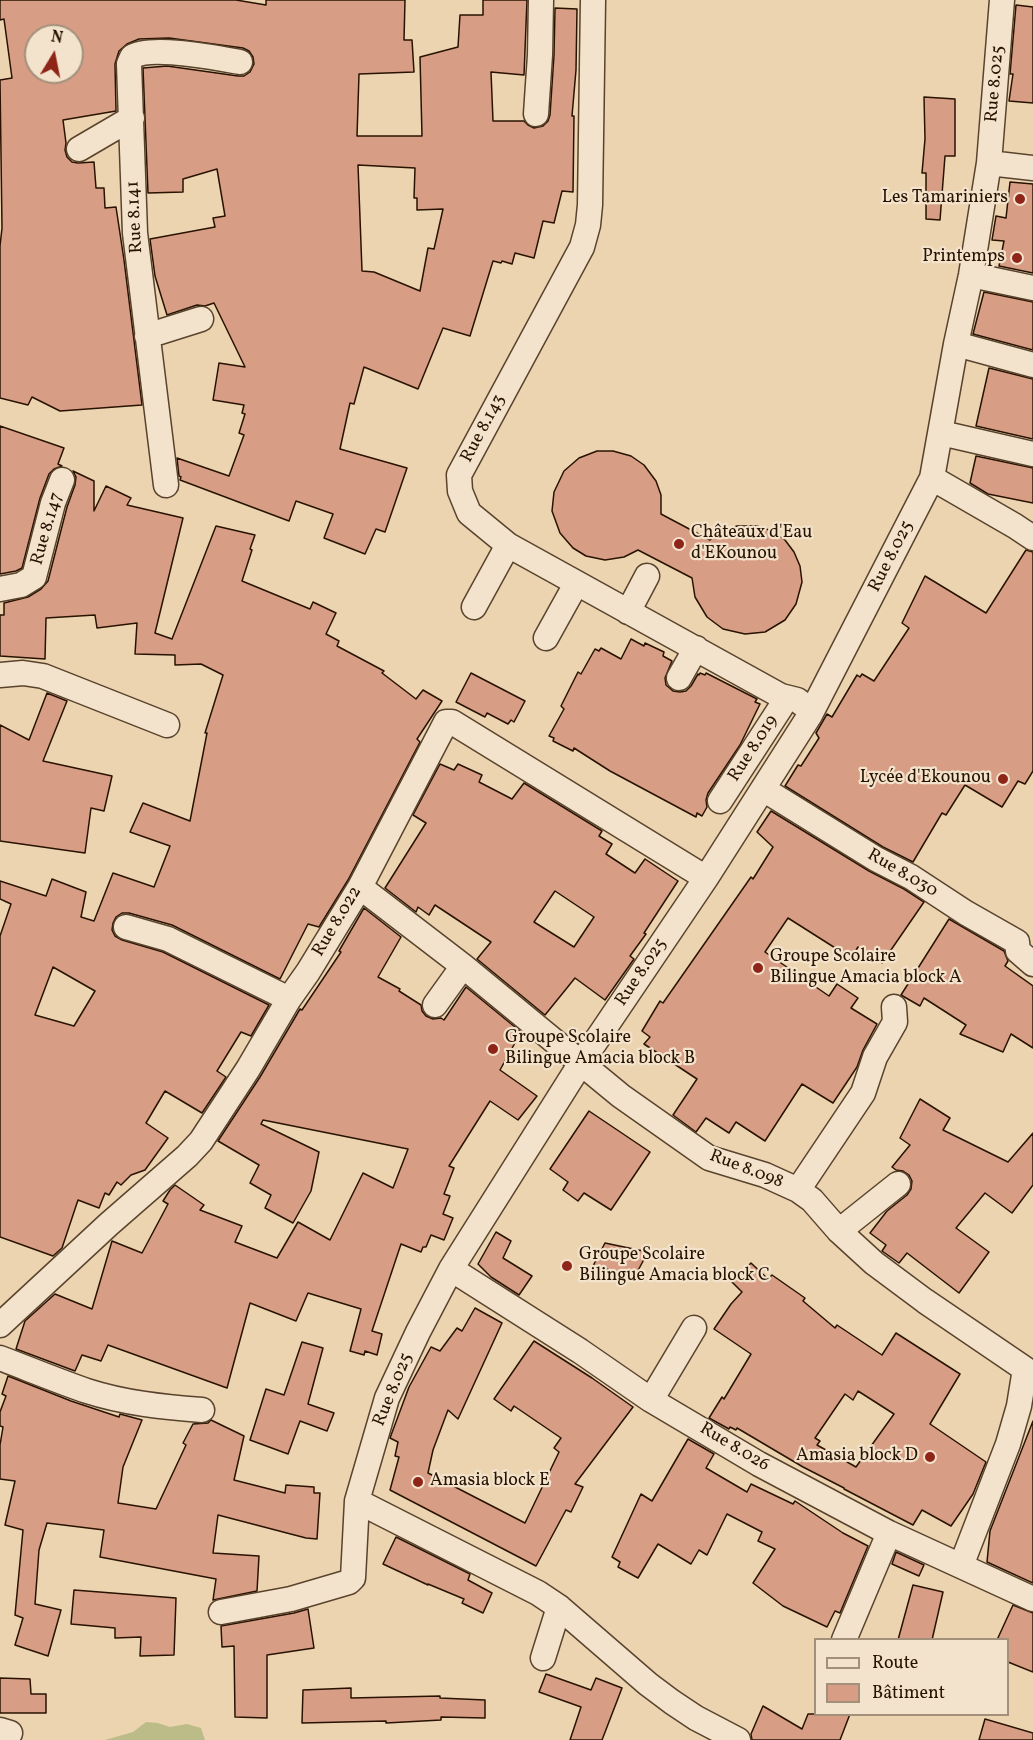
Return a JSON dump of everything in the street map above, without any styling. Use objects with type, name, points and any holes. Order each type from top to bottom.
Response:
[{"type":"street","points":[[536,114],[541,0]]},
{"type":"street","name":"Rue 8.143","points":[[593,0],[588,225],[582,247],[459,475],[460,491],[469,513],[508,545],[781,696],[797,700],[812,711]]},
{"type":"street","name":"Rue 8.025","points":[[221,1612],[291,1599],[349,1582],[352,1578],[357,1501],[387,1398],[451,1269],[581,1063],[706,878],[812,711],[932,478],[971,275],[989,163],[1002,0]]},
{"type":"street","name":"Rue 8.141","points":[[166,485],[135,233],[129,64],[135,54],[140,53],[189,53],[240,62]]},
{"type":"street","points":[[79,149],[132,118]]},
{"type":"street","points":[[989,163],[1033,168]]},
{"type":"street","points":[[971,275],[1033,288]]},
{"type":"street","points":[[147,336],[201,319]]},
{"type":"street","points":[[956,344],[1033,365]]},
{"type":"street","points":[[940,433],[1033,454]]},
{"type":"street","points":[[932,478],[1033,538]]},
{"type":"street","name":"Rue 8.147","points":[[0,589],[21,585],[34,577],[53,503],[62,480]]},
{"type":"street","points":[[474,607],[508,545]]},
{"type":"street","points":[[628,612],[647,576]]},
{"type":"street","points":[[546,638],[576,584]]},
{"type":"street","points":[[679,678],[696,648]]},
{"type":"street","points":[[0,675],[24,673],[43,676],[167,725]]},
{"type":"street","name":"Rue 8.019","points":[[720,801],[781,707],[783,700],[781,696]]},
{"type":"street","name":"Rue 8.022","points":[[0,1325],[201,1141],[360,887],[444,724],[452,722],[706,878]]},
{"type":"street","name":"Rue 8.030","points":[[763,789],[1017,942],[1018,951],[1033,964]]},
{"type":"street","name":"Rue 8.098","points":[[360,887],[463,966],[621,1096],[709,1158],[765,1175],[798,1190],[812,1200],[839,1231],[874,1263],[926,1301],[1029,1360],[1008,1444],[961,1566]]},
{"type":"street","points":[[126,927],[168,939],[289,999]]},
{"type":"street","points":[[435,1005],[463,966]]},
{"type":"street","points":[[798,1190],[863,1093],[874,1057],[895,1022],[894,1007]]},
{"type":"street","points":[[839,1231],[898,1184]]},
{"type":"street","name":"Rue 8.026","points":[[451,1269],[580,1351],[651,1400],[759,1464],[889,1533],[1033,1599]]},
{"type":"street","points":[[651,1400],[694,1328]]},
{"type":"street","points":[[0,1358],[88,1391],[117,1399],[148,1405],[202,1410]]},
{"type":"street","points":[[357,1501],[538,1593],[559,1607],[672,1702],[696,1718],[738,1740]]},
{"type":"street","points":[[845,1638],[889,1533]]},
{"type":"street","points":[[543,1658],[559,1607]]},
{"type":"green space","points":[[146,1722],[170,1727],[187,1724],[201,1728],[205,1740],[105,1740],[133,1732]]},
{"type":"building","points":[[0,0],[236,0],[266,5],[266,0],[405,0],[404,40],[412,40],[414,72],[359,74],[357,136],[422,136],[420,57],[458,47],[460,15],[483,15],[483,0],[527,0],[524,75],[491,72],[493,121],[524,121],[534,128],[543,126],[550,115],[555,8],[577,9],[576,70],[572,116],[574,116],[573,192],[562,191],[554,223],[543,221],[534,258],[515,253],[512,264],[493,261],[470,336],[443,328],[418,389],[364,367],[354,404],[350,403],[340,449],[407,468],[385,532],[376,529],[365,554],[324,538],[333,514],[296,501],[289,521],[180,480],[179,476],[177,458],[229,476],[244,435],[239,433],[245,414],[242,413],[244,405],[213,400],[219,363],[245,367],[214,303],[205,306],[197,305],[167,315],[155,276],[150,239],[215,227],[213,218],[225,216],[217,169],[183,179],[183,192],[148,193],[143,68],[167,66],[244,76],[250,72],[254,64],[249,51],[243,48],[169,38],[139,39],[127,44],[119,51],[115,64],[116,111],[63,120],[67,157],[72,162],[94,162],[96,188],[104,188],[105,208],[116,207],[142,405],[60,411],[32,397],[28,405],[0,398],[2,228],[0,80],[12,78],[4,19],[0,20]],"holes":[[[358,165],[415,168],[414,198],[417,198],[417,210],[443,209],[434,249],[428,248],[420,291],[374,272],[362,271]]]},
{"type":"building","points":[[1016,5],[1033,7],[1033,103],[1009,101],[1013,74],[1010,74]]},
{"type":"building","points":[[924,97],[955,99],[955,156],[945,156],[940,220],[926,219],[926,173],[922,173],[925,139]]},
{"type":"building","points":[[1010,182],[1033,184],[1033,273],[999,266],[1004,241],[992,240],[996,216],[1006,218]]},
{"type":"building","points":[[984,292],[1033,302],[1033,350],[973,334]]},
{"type":"building","points":[[989,368],[1033,379],[1033,439],[976,426]]},
{"type":"building","points":[[0,426],[64,448],[58,464],[62,466],[49,474],[40,498],[22,568],[0,574]]},
{"type":"building","name":"Châteaux d'Eau d'EKounou","points":[[597,451],[613,451],[631,456],[644,465],[656,481],[661,495],[661,514],[710,540],[723,531],[737,526],[757,526],[772,531],[785,540],[800,566],[802,582],[796,604],[785,620],[765,632],[745,634],[723,629],[707,617],[695,597],[692,578],[638,550],[624,557],[605,560],[586,556],[573,548],[560,533],[552,511],[554,492],[564,471],[579,458]]},
{"type":"building","points":[[976,456],[1033,468],[1033,503],[988,494],[970,483]]},
{"type":"building","points":[[73,471],[94,481],[94,511],[106,486],[131,498],[127,505],[183,518],[155,633],[172,639],[216,526],[255,535],[242,581],[310,609],[313,602],[336,613],[326,634],[339,641],[337,646],[384,671],[382,673],[416,699],[423,690],[442,701],[417,739],[420,742],[348,880],[319,927],[308,924],[280,979],[172,925],[129,913],[122,913],[116,917],[112,930],[115,936],[163,952],[269,1005],[251,1036],[241,1032],[217,1071],[226,1077],[202,1113],[165,1091],[146,1123],[168,1138],[145,1170],[131,1175],[121,1185],[117,1182],[109,1195],[105,1193],[99,1208],[78,1200],[62,1248],[53,1256],[0,1237],[0,936],[11,904],[0,899],[0,881],[46,896],[52,879],[86,892],[81,917],[94,921],[113,873],[154,887],[170,846],[130,832],[143,803],[190,821],[207,733],[205,733],[223,675],[201,664],[175,665],[175,655],[135,654],[137,623],[97,628],[95,615],[46,618],[45,659],[0,656],[0,615],[4,615],[4,603],[28,597],[41,589],[48,581],[76,477]],"holes":[[[53,967],[95,991],[74,1026],[35,1015]]]},
{"type":"building","points":[[1026,550],[1033,552],[1033,771],[1025,784],[1018,781],[1002,807],[965,785],[946,815],[942,813],[913,862],[883,847],[785,786],[819,738],[816,733],[827,714],[832,717],[857,675],[860,677],[862,674],[874,681],[909,628],[902,623],[925,576],[986,613]]},
{"type":"building","points":[[631,639],[664,652],[663,656],[672,661],[665,678],[666,685],[673,691],[686,691],[698,674],[705,675],[706,673],[757,699],[755,702],[760,704],[740,745],[708,793],[707,807],[702,816],[697,813],[696,817],[610,771],[574,748],[573,751],[553,741],[554,738],[549,736],[564,709],[561,706],[578,672],[581,674],[595,649],[599,651],[601,648],[621,659]]},
{"type":"building","points":[[471,673],[525,701],[514,722],[511,720],[508,724],[487,713],[485,717],[456,702]]},
{"type":"building","points":[[47,693],[67,701],[43,761],[112,776],[104,811],[91,808],[85,853],[0,841],[0,725],[29,740]]},
{"type":"building","points":[[440,764],[454,770],[458,764],[482,775],[479,782],[512,799],[524,783],[602,831],[599,836],[612,844],[606,854],[635,873],[645,859],[678,881],[630,956],[634,959],[605,1000],[575,978],[545,1015],[477,959],[491,942],[435,905],[429,915],[418,907],[416,912],[385,888],[426,823],[413,815]],"holes":[[[555,891],[594,917],[574,947],[534,922]]]},
{"type":"building","points":[[771,811],[924,902],[882,963],[858,947],[851,958],[788,918],[765,952],[829,996],[837,984],[858,998],[851,1008],[877,1024],[857,1067],[833,1103],[802,1084],[765,1141],[736,1122],[729,1133],[706,1118],[696,1132],[673,1115],[697,1079],[644,1044],[650,1037],[642,1031],[660,1001],[663,1003],[751,877],[753,879],[773,847],[757,832]]},
{"type":"building","points":[[364,908],[401,937],[378,977],[400,989],[399,991],[421,1005],[426,1016],[433,1019],[444,1020],[466,987],[521,1032],[500,1070],[537,1096],[518,1120],[490,1101],[449,1166],[454,1168],[444,1194],[450,1196],[443,1214],[453,1218],[444,1240],[431,1235],[421,1252],[401,1244],[372,1331],[382,1334],[377,1355],[365,1351],[364,1355],[350,1351],[361,1309],[308,1293],[296,1321],[250,1303],[227,1388],[108,1345],[101,1361],[82,1355],[75,1371],[16,1349],[25,1321],[55,1294],[92,1309],[112,1241],[142,1253],[168,1204],[163,1201],[175,1185],[204,1205],[200,1210],[242,1226],[235,1242],[277,1258],[298,1222],[330,1240],[363,1173],[393,1188],[408,1149],[263,1120],[261,1124],[319,1152],[311,1191],[293,1223],[265,1208],[271,1195],[250,1183],[259,1165],[218,1141],[260,1077],[300,1009],[302,1010],[341,952],[339,951]]},
{"type":"building","points":[[949,919],[1004,951],[1008,961],[1005,966],[1033,986],[1033,1048],[1011,1034],[1003,1052],[960,1034],[966,1025],[924,998],[920,1006],[901,995]]},
{"type":"building","points":[[920,1099],[950,1118],[943,1130],[1008,1162],[1033,1133],[1033,1185],[1012,1213],[985,1193],[956,1228],[989,1252],[959,1293],[907,1253],[899,1263],[882,1251],[886,1245],[870,1233],[887,1211],[911,1189],[912,1181],[909,1175],[892,1167],[910,1145],[900,1138]]},
{"type":"building","points":[[589,1111],[650,1152],[611,1210],[584,1193],[578,1201],[563,1190],[568,1182],[550,1169]]},
{"type":"building","points":[[496,1232],[511,1241],[503,1258],[532,1276],[519,1295],[491,1277],[478,1264]]},
{"type":"building","points":[[605,1243],[648,1252],[635,1276],[593,1266]]},
{"type":"building","points":[[751,1263],[768,1279],[772,1275],[805,1298],[803,1301],[835,1328],[837,1325],[882,1355],[896,1333],[960,1374],[930,1424],[986,1462],[973,1494],[951,1526],[922,1510],[913,1525],[803,1467],[737,1428],[736,1430],[730,1427],[729,1429],[709,1418],[722,1397],[724,1399],[751,1354],[714,1329],[742,1292],[732,1282]],"holes":[[[858,1391],[894,1414],[856,1467],[817,1445],[820,1441],[815,1438],[845,1394],[853,1400]]]},
{"type":"building","points":[[475,1308],[502,1323],[458,1419],[448,1410],[433,1450],[428,1473],[525,1523],[559,1452],[554,1448],[561,1438],[514,1406],[511,1411],[494,1399],[534,1341],[633,1407],[575,1484],[583,1487],[571,1512],[566,1510],[536,1566],[390,1490],[399,1457],[395,1456],[398,1442],[390,1438],[409,1387],[431,1347],[440,1351],[457,1328],[462,1331]]},
{"type":"building","points":[[302,1342],[323,1348],[308,1404],[334,1413],[327,1431],[300,1421],[288,1454],[250,1440],[266,1389],[284,1395]]},
{"type":"building","points":[[8,1376],[119,1417],[120,1414],[142,1420],[123,1467],[118,1503],[156,1509],[186,1445],[183,1443],[193,1424],[208,1423],[211,1420],[244,1436],[234,1480],[285,1493],[286,1485],[314,1487],[314,1493],[320,1493],[317,1539],[218,1515],[213,1553],[259,1556],[257,1591],[213,1600],[216,1579],[100,1557],[104,1530],[47,1523],[39,1550],[35,1604],[61,1610],[48,1656],[15,1645],[23,1618],[15,1615],[23,1530],[5,1525],[15,1481],[0,1479],[0,1445],[3,1427],[0,1426],[0,1412],[6,1396],[2,1394]]},
{"type":"building","points":[[1033,1421],[1033,1583],[987,1562],[990,1531]]},
{"type":"building","points":[[688,1439],[714,1454],[706,1468],[747,1492],[751,1484],[793,1504],[795,1501],[843,1533],[868,1546],[840,1613],[835,1611],[827,1627],[783,1606],[753,1583],[775,1549],[758,1541],[762,1532],[727,1514],[707,1555],[699,1550],[691,1564],[658,1544],[638,1578],[618,1567],[620,1562],[612,1557],[641,1494],[652,1501]]},
{"type":"building","points":[[396,1537],[470,1574],[468,1580],[492,1593],[483,1613],[462,1603],[464,1599],[383,1564]]},
{"type":"building","points":[[896,1552],[924,1565],[919,1576],[892,1564]]},
{"type":"building","points":[[913,1585],[943,1592],[932,1638],[899,1638]]},
{"type":"building","points":[[74,1590],[176,1598],[174,1655],[140,1656],[141,1637],[115,1638],[115,1628],[71,1624]]},
{"type":"building","points":[[1013,1605],[1033,1613],[1033,1672],[1009,1662],[1009,1638],[998,1638]]},
{"type":"building","points":[[308,1609],[314,1648],[267,1655],[267,1718],[235,1717],[234,1646],[222,1647],[221,1626]]},
{"type":"building","points":[[546,1674],[591,1690],[596,1678],[622,1688],[602,1740],[570,1740],[581,1707],[539,1692]]},
{"type":"building","points":[[0,1678],[30,1679],[31,1694],[46,1694],[46,1713],[0,1713]]},
{"type":"building","points":[[351,1688],[351,1698],[440,1696],[440,1698],[485,1700],[485,1718],[441,1717],[441,1720],[386,1723],[386,1721],[302,1723],[303,1690]]},
{"type":"building","points":[[763,1706],[802,1729],[808,1714],[849,1716],[840,1740],[752,1740],[751,1734]]},
{"type":"building","points":[[985,1719],[1033,1733],[1033,1740],[979,1740]]},
{"type":"place","name":"Les Tamariniers","points":[[1020,199]]},
{"type":"place","name":"Printemps","points":[[1017,258]]},
{"type":"place","name":"Châteaux d'Eau d'EKounou","points":[[679,544]]},
{"type":"place","name":"Lycée d'Ekounou","points":[[1003,779]]},
{"type":"place","name":"Groupe Scolaire Bilingue Amacia block A","points":[[758,968]]},
{"type":"place","name":"Groupe Scolaire Bilingue Amacia block B","points":[[493,1049]]},
{"type":"place","name":"Groupe Scolaire Bilingue Amacia block C","points":[[567,1266]]},
{"type":"place","name":"Amasia block D","points":[[930,1457]]},
{"type":"place","name":"Amasia block E","points":[[418,1482]]}]
